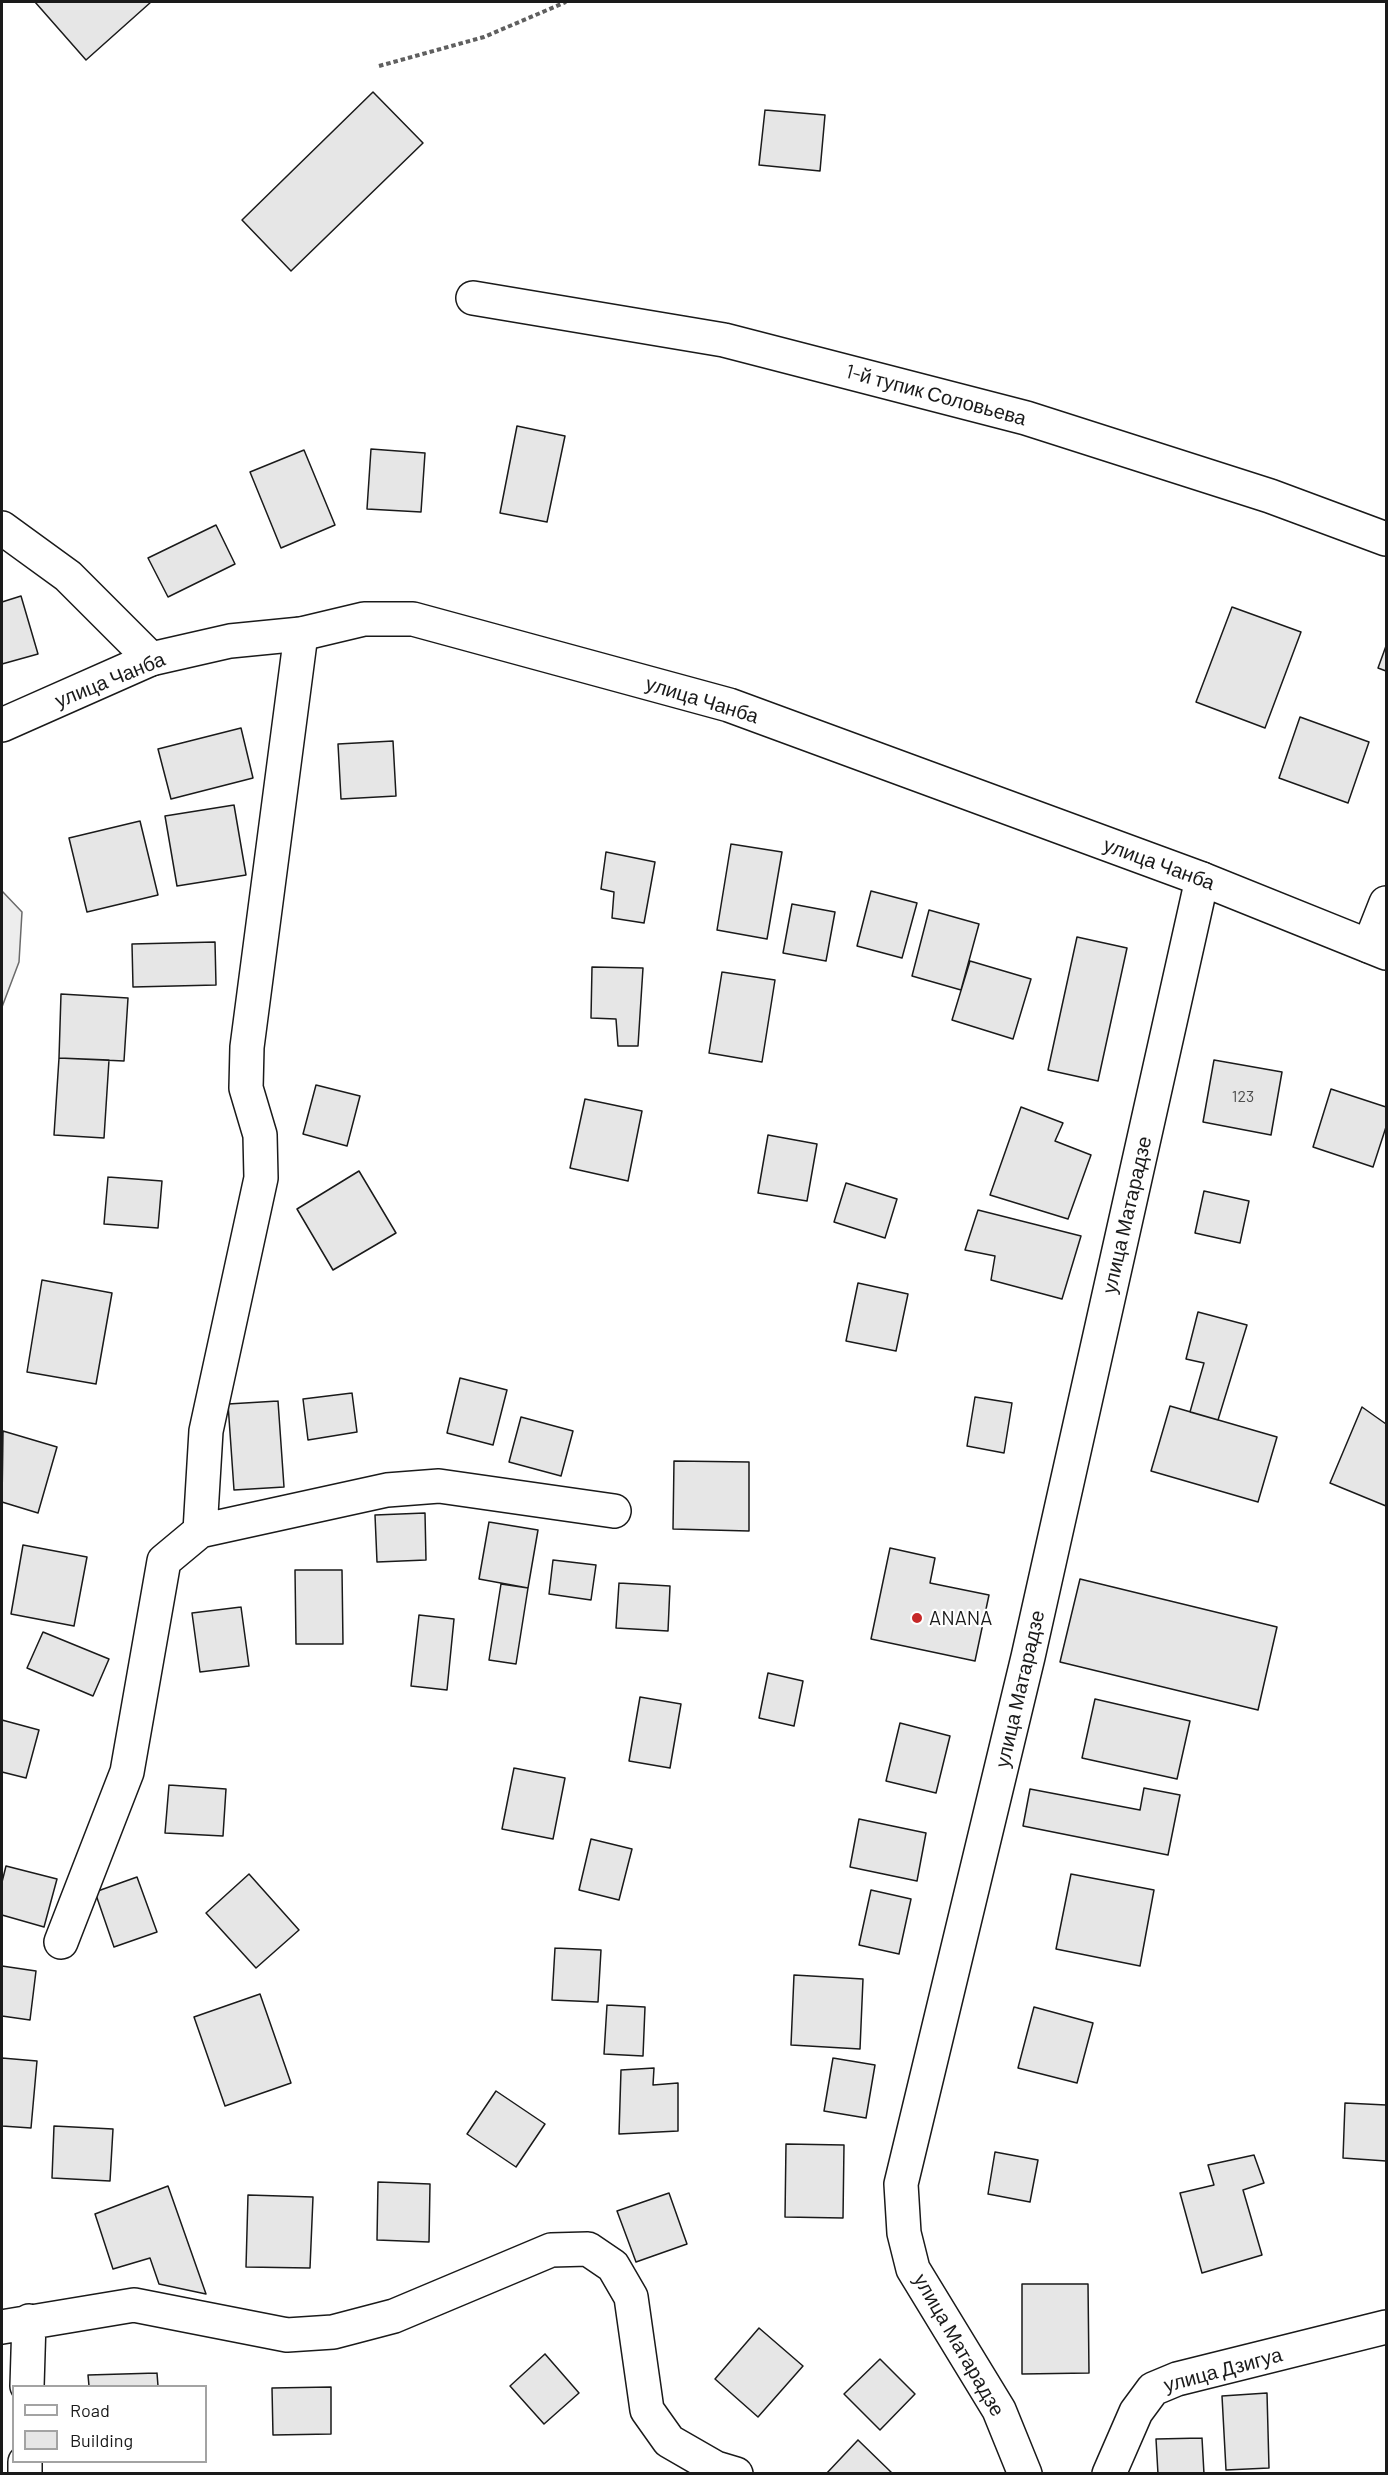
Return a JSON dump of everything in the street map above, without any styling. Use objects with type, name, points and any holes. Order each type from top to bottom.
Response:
[{"type":"street","name":"1-й тупик Соловьева","points":[[473,298],[724,340],[1026,418],[1270,496],[1386,539]]},
{"type":"street","points":[[2,528],[68,576],[151,659]]},
{"type":"street","name":"улица Чанба","points":[[2,725],[151,659],[230,640],[301,634],[364,619],[413,619],[455,628],[729,705],[1202,879],[1378,949]]},
{"type":"street","points":[[200,1531],[206,1431],[261,1178],[260,1135],[246,1088],[248,1047],[301,634]]},
{"type":"street","name":"улица Матарадзе","points":[[1025,2474],[999,2410],[913,2269],[904,2233],[901,2184],[1031,1645],[1202,879]]},
{"type":"street","points":[[1378,949],[1386,903]]},
{"type":"street","points":[[61,1942],[127,1772],[164,1561],[200,1531],[387,1490],[439,1486],[614,1511]]},
{"type":"street","points":[[27,2385],[15,2324],[134,2304],[287,2335],[333,2332],[394,2316],[551,2250],[588,2249],[614,2266],[631,2297],[647,2410],[669,2441],[716,2468],[736,2474]]},
{"type":"street","name":"улица Дзигуа","points":[[1109,2474],[1136,2412],[1153,2389],[1177,2379],[1386,2327]]},
{"type":"path","points":[[379,66],[484,37],[566,2]]},
{"type":"shaded area","points":[[2,891],[22,912],[19,962],[2,1007]]},
{"type":"building","points":[[35,2],[151,2],[86,60]]},
{"type":"building","points":[[373,92],[423,143],[291,271],[242,220]]},
{"type":"building","points":[[765,110],[825,115],[820,171],[759,165]]},
{"type":"building","points":[[517,426],[565,436],[547,522],[500,513]]},
{"type":"building","points":[[371,449],[425,453],[421,512],[367,509]]},
{"type":"building","points":[[304,450],[335,525],[281,548],[250,472]]},
{"type":"building","points":[[216,525],[235,564],[168,597],[148,558]]},
{"type":"building","points":[[21,596],[38,654],[2,664],[2,602]]},
{"type":"building","points":[[1232,607],[1301,632],[1265,728],[1196,702]]},
{"type":"building","points":[[1386,646],[1386,671],[1378,668]]},
{"type":"building","points":[[1300,717],[1369,742],[1348,803],[1279,778]]},
{"type":"building","points":[[241,728],[253,778],[171,799],[158,749]]},
{"type":"building","points":[[393,741],[396,796],[341,799],[338,744]]},
{"type":"building","points":[[234,805],[246,875],[177,886],[165,816]]},
{"type":"building","points":[[140,821],[158,895],[87,912],[69,838]]},
{"type":"building","points":[[731,844],[782,852],[767,939],[717,930]]},
{"type":"building","points":[[606,852],[655,862],[644,923],[612,918],[614,892],[601,889]]},
{"type":"building","points":[[871,891],[917,903],[902,958],[857,946]]},
{"type":"building","points":[[792,904],[835,912],[826,961],[783,953]]},
{"type":"building","points":[[929,910],[979,924],[961,990],[912,976]]},
{"type":"building","points":[[1077,937],[1127,948],[1098,1081],[1048,1070]]},
{"type":"building","points":[[215,942],[216,985],[133,987],[132,944]]},
{"type":"building","points":[[970,961],[1031,979],[1013,1039],[952,1020]]},
{"type":"building","points":[[592,967],[643,968],[638,1046],[618,1046],[616,1019],[591,1018]]},
{"type":"building","points":[[722,972],[775,980],[762,1062],[709,1053]]},
{"type":"building","points":[[61,994],[128,998],[124,1061],[59,1058]]},
{"type":"building","points":[[59,1058],[109,1060],[104,1138],[54,1135]]},
{"type":"building","points":[[1214,1060],[1282,1072],[1271,1135],[1203,1122]]},
{"type":"building","points":[[316,1085],[360,1096],[347,1146],[303,1134]]},
{"type":"building","points":[[1331,1089],[1386,1107],[1386,1127],[1373,1167],[1313,1147]]},
{"type":"building","points":[[585,1099],[642,1111],[628,1181],[570,1168]]},
{"type":"building","points":[[1021,1107],[1063,1123],[1055,1141],[1091,1155],[1068,1219],[990,1195]]},
{"type":"building","points":[[768,1135],[817,1144],[807,1201],[758,1193]]},
{"type":"building","points":[[359,1171],[396,1233],[333,1270],[297,1209]]},
{"type":"building","points":[[108,1177],[162,1181],[158,1228],[104,1224]]},
{"type":"building","points":[[846,1183],[897,1199],[885,1238],[834,1222]]},
{"type":"building","points":[[1204,1191],[1249,1201],[1240,1243],[1195,1233]]},
{"type":"building","points":[[978,1210],[1081,1236],[1062,1299],[991,1280],[995,1256],[965,1250]]},
{"type":"building","points":[[42,1280],[112,1293],[96,1384],[27,1372]]},
{"type":"building","points":[[858,1283],[908,1294],[896,1351],[846,1341]]},
{"type":"building","points":[[1198,1312],[1247,1325],[1218,1420],[1190,1412],[1204,1363],[1186,1359]]},
{"type":"building","points":[[460,1378],[507,1390],[493,1445],[447,1433]]},
{"type":"building","points":[[352,1393],[357,1432],[308,1440],[303,1399]]},
{"type":"building","points":[[975,1397],[1012,1403],[1004,1453],[967,1446]]},
{"type":"building","points":[[278,1401],[284,1487],[234,1490],[228,1404]]},
{"type":"building","points":[[1170,1406],[1277,1437],[1258,1502],[1151,1471]]},
{"type":"building","points":[[1362,1407],[1386,1424],[1386,1506],[1330,1483]]},
{"type":"building","points":[[521,1417],[573,1431],[561,1476],[509,1462]]},
{"type":"building","points":[[3,1431],[57,1447],[38,1513],[2,1502]]},
{"type":"building","points":[[674,1461],[749,1462],[749,1531],[673,1529]]},
{"type":"building","points":[[425,1513],[426,1560],[377,1562],[375,1515]]},
{"type":"building","points":[[489,1522],[538,1530],[528,1588],[479,1579]]},
{"type":"building","points":[[23,1545],[87,1557],[74,1626],[11,1614]]},
{"type":"building","points":[[890,1548],[935,1558],[930,1583],[989,1595],[975,1661],[871,1639]]},
{"type":"building","points":[[553,1560],[596,1565],[591,1600],[549,1594]]},
{"type":"building","points":[[295,1570],[342,1570],[343,1644],[296,1644]]},
{"type":"building","points":[[1080,1579],[1277,1627],[1258,1710],[1060,1662]]},
{"type":"building","points":[[619,1583],[670,1586],[668,1631],[616,1628]]},
{"type":"building","points":[[501,1584],[528,1588],[516,1664],[489,1660]]},
{"type":"building","points":[[241,1607],[249,1666],[200,1672],[192,1613]]},
{"type":"building","points":[[419,1615],[454,1619],[447,1690],[411,1686]]},
{"type":"building","points":[[43,1632],[109,1659],[93,1696],[27,1668]]},
{"type":"building","points":[[768,1673],[803,1681],[794,1726],[759,1718]]},
{"type":"building","points":[[640,1697],[681,1704],[670,1768],[629,1761]]},
{"type":"building","points":[[1095,1699],[1190,1721],[1177,1779],[1082,1758]]},
{"type":"building","points":[[2,1720],[39,1730],[26,1778],[2,1772]]},
{"type":"building","points":[[900,1723],[950,1736],[936,1793],[886,1781]]},
{"type":"building","points":[[514,1768],[565,1778],[553,1839],[502,1829]]},
{"type":"building","points":[[169,1785],[226,1789],[223,1836],[165,1833]]},
{"type":"building","points":[[1144,1788],[1180,1795],[1168,1855],[1023,1826],[1030,1789],[1140,1810]]},
{"type":"building","points":[[859,1819],[926,1833],[917,1881],[850,1867]]},
{"type":"building","points":[[591,1839],[632,1849],[619,1900],[579,1890]]},
{"type":"building","points":[[6,1866],[57,1879],[44,1927],[2,1915],[2,1882]]},
{"type":"building","points":[[249,1874],[299,1930],[256,1968],[206,1913]]},
{"type":"building","points":[[1071,1874],[1154,1890],[1140,1966],[1056,1949]]},
{"type":"building","points":[[137,1877],[157,1932],[114,1947],[95,1892]]},
{"type":"building","points":[[871,1890],[911,1899],[899,1954],[859,1945]]},
{"type":"building","points":[[555,1948],[601,1950],[598,2002],[552,2000]]},
{"type":"building","points":[[2,1966],[36,1971],[30,2020],[2,2016]]},
{"type":"building","points":[[794,1975],[863,1979],[860,2049],[791,2045]]},
{"type":"building","points":[[260,1994],[291,2083],[225,2106],[194,2017]]},
{"type":"building","points":[[607,2005],[645,2007],[643,2056],[604,2054]]},
{"type":"building","points":[[1034,2007],[1093,2023],[1077,2083],[1018,2068]]},
{"type":"building","points":[[2,2058],[37,2061],[31,2128],[2,2126]]},
{"type":"building","points":[[833,2058],[875,2065],[866,2118],[824,2111]]},
{"type":"building","points":[[654,2068],[653,2085],[678,2083],[678,2131],[619,2134],[621,2070]]},
{"type":"building","points":[[496,2091],[545,2124],[516,2167],[467,2134]]},
{"type":"building","points":[[1345,2103],[1386,2105],[1386,2161],[1343,2158]]},
{"type":"building","points":[[54,2126],[113,2129],[110,2181],[52,2178]]},
{"type":"building","points":[[786,2144],[844,2145],[843,2218],[785,2217]]},
{"type":"building","points":[[995,2152],[1038,2160],[1030,2202],[988,2194]]},
{"type":"building","points":[[1254,2155],[1264,2183],[1243,2190],[1262,2255],[1202,2273],[1180,2193],[1214,2185],[1208,2165]]},
{"type":"building","points":[[378,2182],[430,2184],[429,2242],[377,2240]]},
{"type":"building","points":[[168,2186],[206,2294],[159,2284],[150,2258],[113,2269],[95,2214]]},
{"type":"building","points":[[669,2193],[687,2244],[636,2262],[617,2211]]},
{"type":"building","points":[[248,2195],[313,2197],[310,2268],[246,2267]]},
{"type":"building","points":[[1022,2284],[1088,2284],[1089,2373],[1022,2374]]},
{"type":"building","points":[[759,2328],[803,2366],[758,2417],[715,2379]]},
{"type":"building","points":[[545,2354],[579,2393],[544,2424],[510,2386]]},
{"type":"building","points":[[880,2359],[915,2394],[880,2430],[844,2394]]},
{"type":"building","points":[[157,2373],[158,2385],[89,2385],[88,2375]]},
{"type":"building","points":[[331,2387],[331,2434],[273,2435],[272,2388]]},
{"type":"building","points":[[1267,2393],[1269,2468],[1226,2470],[1222,2396]]},
{"type":"building","points":[[1202,2438],[1204,2474],[1158,2474],[1156,2439]]},
{"type":"building","points":[[858,2440],[893,2474],[826,2474]]},
{"type":"place","name":"ANANA","points":[[917,1618]]}]
